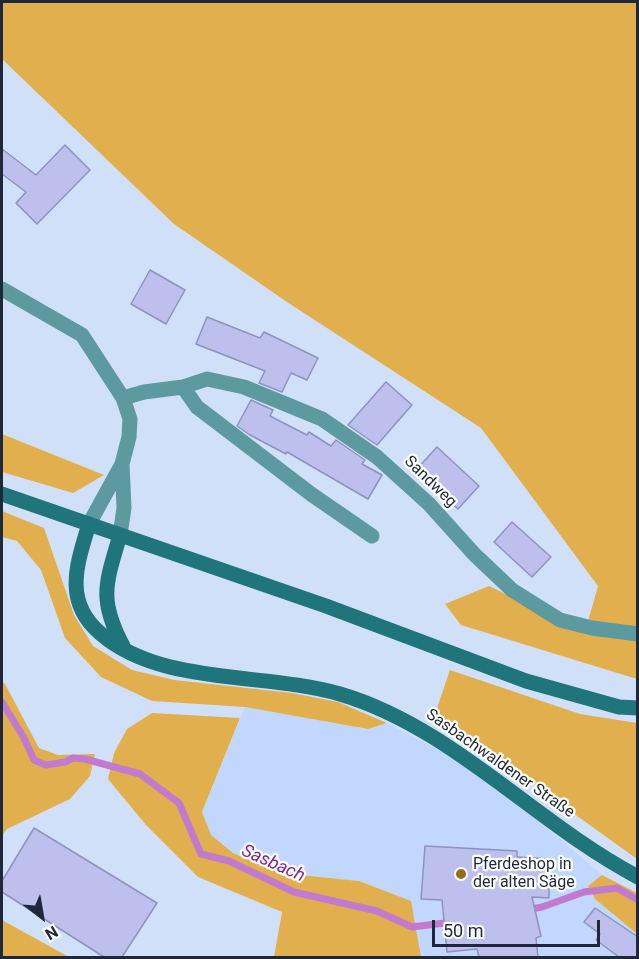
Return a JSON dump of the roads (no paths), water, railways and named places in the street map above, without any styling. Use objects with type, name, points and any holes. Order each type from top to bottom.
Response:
[{"type":"main road","points":[[2,494],[326,606],[526,681],[619,706],[638,708]]},
{"type":"main road","name":"Sasbachwaldener Straße","points":[[89,524],[77,564],[75,593],[85,617],[101,633],[125,649],[159,664],[196,672],[277,681],[340,694],[401,718],[444,744],[567,833],[638,877]]},
{"type":"main road","points":[[120,535],[107,580],[106,603],[112,626],[125,649]]},
{"type":"street","points":[[2,290],[82,335],[123,398],[130,419],[129,437],[122,464],[89,524]]},
{"type":"street","name":"Sandweg","points":[[123,398],[144,392],[183,387],[207,379],[244,387],[321,419],[377,457],[429,504],[474,554],[512,590],[560,620],[592,628],[638,634]]},
{"type":"street","points":[[183,387],[197,407],[311,494],[372,536]]},
{"type":"street","points":[[120,535],[124,508],[122,464]]},
{"type":"waterway","name":"Sasbach","points":[[2,702],[24,738],[34,760],[46,765],[65,762],[73,758],[85,759],[140,774],[179,803],[201,854],[229,861],[294,892],[377,911],[412,927],[453,922]]},
{"type":"waterway","name":"Sasbach","points":[[526,910],[542,907],[584,892],[617,888],[638,900]]},
{"type":"place","name":"Pferdeshop in der alten Säge","points":[[461,874]]}]
